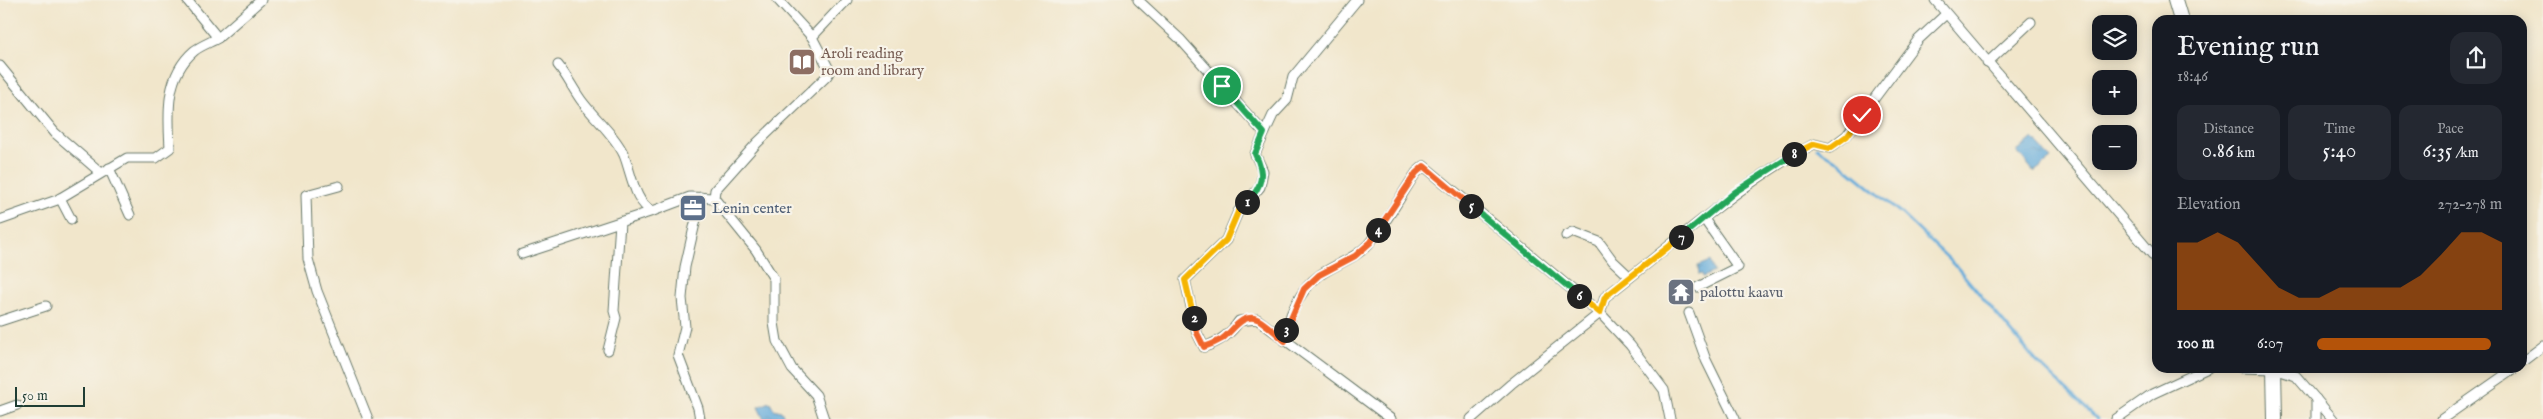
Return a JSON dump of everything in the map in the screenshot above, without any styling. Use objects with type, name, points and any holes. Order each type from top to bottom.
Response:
[{"type":"highway","points":[[2175,0],[2180,15]]},
{"type":"highway","points":[[2275,373],[2275,419]]},
{"type":"street","points":[[187,0],[218,38]]},
{"type":"street","points":[[0,220],[60,198],[100,172],[127,158],[156,158],[170,148],[168,106],[175,75],[194,51],[218,38],[261,0]]},
{"type":"street","points":[[714,198],[716,190],[757,143],[830,71],[812,37],[778,0]]},
{"type":"street","points":[[812,37],[848,0]]},
{"type":"street","points":[[1138,0],[1180,39],[1264,133]]},
{"type":"street","points":[[1357,0],[1293,78],[1287,100],[1273,115],[1255,154],[1263,171],[1260,187],[1238,212],[1226,240],[1185,280],[1197,333],[1204,347],[1221,340],[1234,330],[1239,321],[1258,319],[1285,341],[1322,365],[1391,419]]},
{"type":"street","points":[[1935,0],[2152,254]]},
{"type":"street","points":[[1471,419],[1511,384],[1600,313],[1605,297],[1704,219],[1735,192],[1794,154],[1814,144],[1830,148],[1847,136],[1913,47],[1946,14]]},
{"type":"street","points":[[1987,63],[2030,22]]},
{"type":"street","points":[[558,65],[580,98],[623,154],[634,181],[635,191],[648,210],[653,211]]},
{"type":"street","points":[[0,66],[55,133],[100,172]]},
{"type":"street","points":[[1285,341],[1286,326],[1304,289],[1319,275],[1355,256],[1371,242],[1416,173],[1424,166],[1600,313],[1630,345],[1664,390],[1670,419]]},
{"type":"street","points":[[109,168],[130,215]]},
{"type":"street","points":[[339,186],[306,195],[308,259],[317,291],[368,419]]},
{"type":"street","points":[[522,254],[690,197],[714,198],[756,250],[774,279],[774,323],[777,341],[792,369],[816,395],[824,419]]},
{"type":"street","points":[[700,419],[698,408],[678,355],[685,327],[682,298],[685,267],[701,197]]},
{"type":"street","points":[[60,198],[71,219]]},
{"type":"street","points":[[1698,287],[1738,267],[1704,219]]},
{"type":"street","points":[[608,350],[616,318],[614,311],[620,222]]},
{"type":"street","points":[[1566,236],[1573,232],[1599,242],[1613,261],[1630,277]]},
{"type":"street","points":[[0,321],[46,306]]},
{"type":"street","points":[[1689,313],[1706,360],[1735,419]]},
{"type":"street","points":[[2527,358],[2543,346]]},
{"type":"street","points":[[2116,419],[2152,394],[2197,373]]},
{"type":"street","points":[[2288,373],[2296,376],[2333,419]]},
{"type":"street","points":[[2442,419],[2508,373]]},
{"type":"street","points":[[2316,399],[2316,419]]},
{"type":"street","points":[[0,411],[17,405]]},
{"type":"water","points":[[2033,138],[2051,159],[2034,172],[2017,151]]},
{"type":"water","points":[[1710,261],[1714,272],[1703,277],[1702,274],[1699,275],[1698,266]]},
{"type":"water","points":[[770,402],[774,409],[781,411],[785,418],[764,419],[758,407]]},
{"type":"waterway","points":[[1817,148],[1839,162],[1902,214],[1955,265],[2036,361],[2097,419]]},
{"type":"place","name":"Aroli reading room and library","points":[[802,62]]},
{"type":"place","name":"Lenin center","points":[[693,208]]},
{"type":"place","name":"palottu kaavu","points":[[1681,292]]},
{"type":"route","points":[[1222,86],[1264,133],[1255,154],[1263,171],[1260,187],[1238,212],[1232,222],[1226,240],[1185,280],[1197,333],[1204,347],[1221,340],[1234,330],[1239,321],[1247,319],[1258,319],[1285,341],[1286,326],[1304,289],[1319,275],[1355,256],[1371,242],[1416,173],[1424,166],[1600,313],[1605,297],[1646,263],[1697,225],[1735,192],[1787,158],[1814,144],[1830,148],[1847,136],[1862,115]]}]
